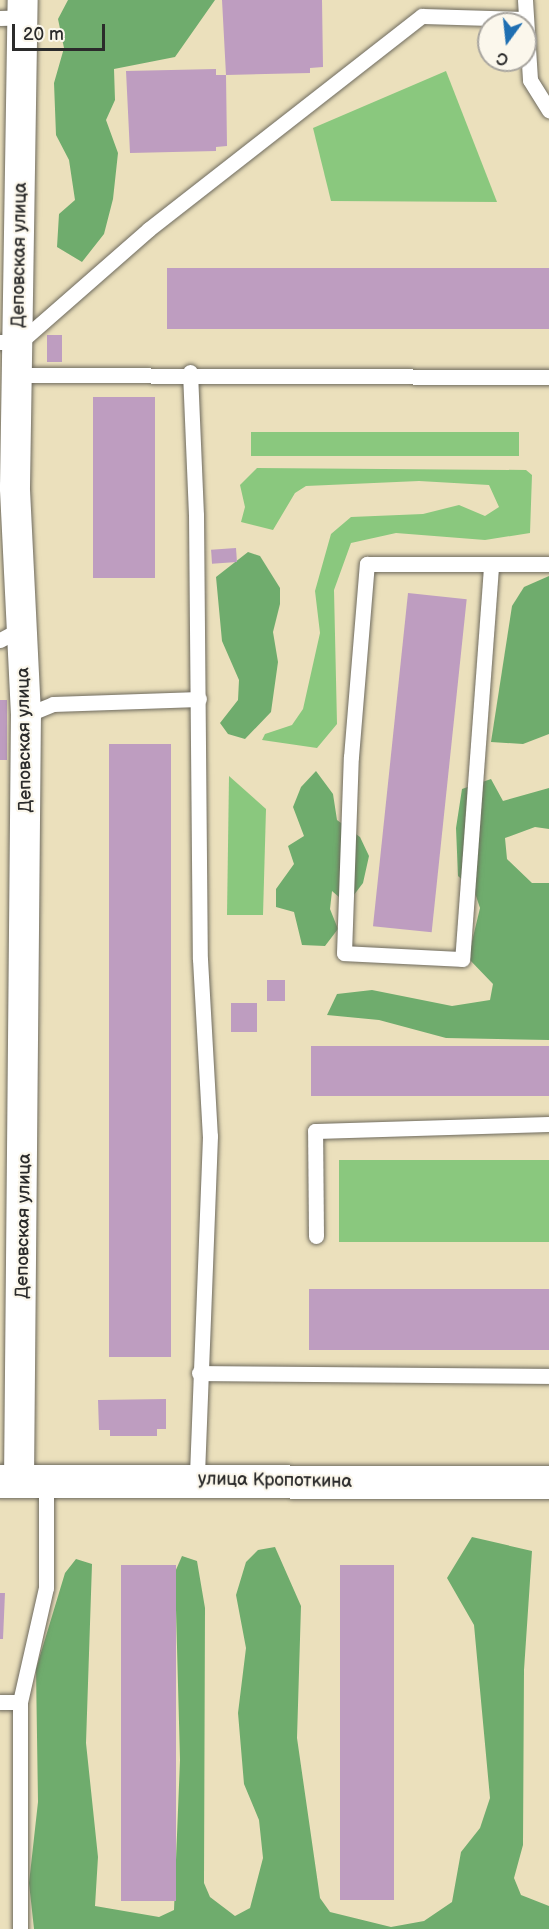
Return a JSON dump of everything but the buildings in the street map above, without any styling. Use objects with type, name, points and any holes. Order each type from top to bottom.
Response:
[{"type":"main road","name":"улица Кропоткина","points":[[22,1481],[549,1482]]},
{"type":"street","name":"Деповская улица","points":[[15,11],[10,342],[19,375],[9,558],[12,634],[26,715],[22,1481]]},
{"type":"lane","points":[[10,342],[149,229],[422,16],[477,18]]},
{"type":"lane","points":[[529,72],[530,80],[549,110]]},
{"type":"lane","points":[[190,372],[199,699],[200,959],[210,1136],[199,1373],[197,1481]]},
{"type":"lane","points":[[19,375],[190,372],[549,377]]},
{"type":"lane","points":[[492,567],[462,960],[344,953],[350,769],[367,564],[492,567],[549,564]]},
{"type":"lane","points":[[26,715],[53,704],[199,699]]},
{"type":"lane","points":[[316,1236],[315,1131],[549,1124]]},
{"type":"lane","points":[[199,1373],[549,1376]]},
{"type":"lane","points":[[20,1929],[20,1702],[46,1588],[22,1481]]},
{"type":"lane","points":[[0,1702],[20,1702]]},
{"type":"green space","points":[[68,0],[215,0],[175,57],[114,69],[115,100],[106,120],[118,153],[113,199],[104,234],[82,262],[57,247],[59,214],[75,200],[69,160],[56,135],[54,83],[64,48],[58,19]]},
{"type":"green space","points":[[446,71],[497,202],[331,201],[313,128]]},
{"type":"green space","points":[[251,432],[519,432],[519,456],[251,456]]},
{"type":"green space","points":[[257,468],[526,470],[532,475],[530,533],[485,540],[396,533],[351,543],[334,590],[337,724],[317,748],[262,740],[265,734],[292,725],[303,709],[320,633],[315,591],[331,534],[351,517],[423,514],[459,505],[485,516],[499,507],[489,485],[419,481],[306,486],[295,493],[273,530],[241,522],[245,507],[240,485]]},
{"type":"green space","points":[[248,552],[260,556],[280,588],[280,604],[273,632],[278,662],[271,712],[245,739],[228,734],[220,723],[238,700],[239,680],[222,641],[216,577]]},
{"type":"green space","points":[[549,576],[549,734],[523,744],[491,742],[512,606],[524,587]]},
{"type":"green space","points":[[316,771],[333,794],[337,820],[360,837],[369,856],[363,883],[347,904],[332,891],[330,909],[338,929],[325,946],[302,945],[294,912],[276,907],[276,889],[294,864],[288,846],[304,836],[293,807],[301,787]]},
{"type":"green space","points":[[229,776],[266,809],[263,915],[227,915]]},
{"type":"green space","points":[[491,779],[503,801],[549,788],[549,829],[535,827],[505,838],[507,859],[532,883],[549,883],[549,1040],[446,1038],[379,1020],[327,1015],[337,994],[372,990],[452,1006],[490,1000],[493,984],[468,958],[480,908],[474,890],[458,876],[456,828],[462,789]]},
{"type":"green space","points":[[339,1160],[549,1160],[549,1242],[339,1242]]},
{"type":"green space","points":[[472,1537],[532,1551],[524,1670],[523,1845],[514,1878],[521,1895],[549,1906],[549,1929],[34,1929],[29,1883],[38,1802],[36,1669],[65,1573],[76,1559],[92,1564],[86,1743],[98,1857],[95,1906],[159,1917],[174,1910],[180,1760],[175,1572],[182,1556],[197,1561],[205,1608],[204,1883],[210,1897],[235,1916],[250,1908],[263,1858],[259,1820],[244,1784],[238,1713],[246,1648],[236,1595],[246,1562],[258,1550],[275,1547],[301,1606],[297,1738],[320,1898],[330,1912],[391,1927],[424,1921],[452,1902],[461,1852],[480,1828],[490,1798],[474,1625],[447,1578]]}]
